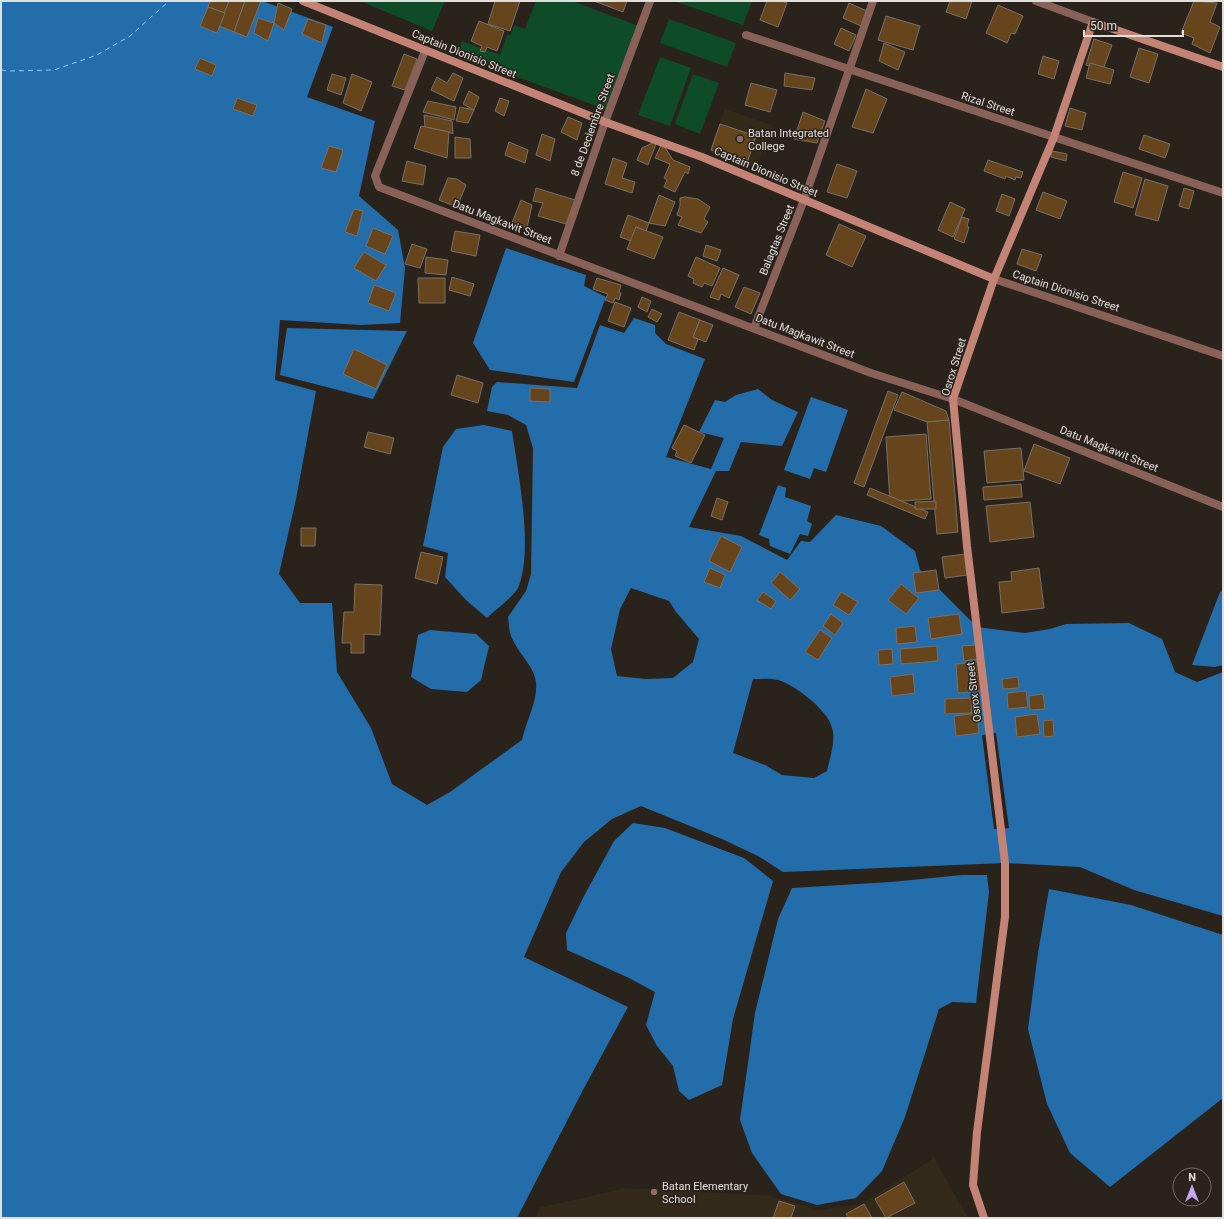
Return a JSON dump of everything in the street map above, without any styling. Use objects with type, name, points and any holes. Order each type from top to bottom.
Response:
[{"type":"street","name":"Captain Dionisio Street","points":[[303,1],[605,122],[658,140],[994,279],[1223,356]]},
{"type":"street","name":"8 de Deciembre Street","points":[[559,256],[605,122],[650,1]]},
{"type":"street","name":"Balagtas Street","points":[[754,328],[804,200],[873,1]]},
{"type":"street","points":[[1036,1],[1223,67]]},
{"type":"street","name":"Osrox Street","points":[[984,1218],[973,1185],[977,1132],[1005,917],[1005,863],[967,546],[954,399],[994,279],[1054,137],[1093,22]]},
{"type":"street","name":"Rizal Street","points":[[746,35],[1223,193]]},
{"type":"street","name":"Datu Magkawit Street","points":[[425,51],[375,176],[379,187],[872,373],[954,399],[1223,507]]},
{"type":"shaded area","name":"Batan Integrated College","points":[[725,109],[772,125],[756,168],[709,152]]},
{"type":"shaded area","name":"Batan Elementary School","points":[[934,1158],[968,1218],[537,1218],[539,1208],[626,1188],[771,1196],[818,1210],[862,1204]]},
{"type":"green space","points":[[360,1],[445,1],[432,31]]},
{"type":"green space","points":[[536,1],[572,1],[644,28],[613,112],[457,55],[462,41],[500,55],[507,35],[511,35],[514,25],[525,29]]},
{"type":"green space","points":[[674,1],[752,1],[743,25]]},
{"type":"green space","points":[[669,19],[736,43],[727,67],[660,43]]},
{"type":"green space","points":[[660,57],[691,68],[670,126],[638,115]]},
{"type":"green space","points":[[693,74],[719,83],[700,134],[675,124]]},
{"type":"water","points":[[1,1],[262,1],[333,27],[307,97],[375,121],[359,196],[398,230],[405,268],[400,323],[361,325],[280,320],[275,380],[316,391],[296,499],[279,574],[300,603],[332,603],[337,672],[371,728],[392,784],[427,805],[450,792],[522,740],[534,704],[536,689],[535,676],[512,638],[508,617],[526,591],[531,574],[533,448],[526,425],[508,415],[487,411],[492,387],[497,382],[577,388],[600,325],[624,333],[634,318],[655,325],[655,333],[666,344],[705,359],[666,457],[711,469],[724,438],[699,432],[715,400],[725,402],[736,395],[758,389],[772,400],[798,412],[782,446],[741,442],[729,471],[716,471],[689,527],[741,536],[787,560],[801,541],[810,542],[836,515],[881,526],[915,551],[920,570],[977,627],[1025,633],[1050,629],[1066,624],[1129,623],[1162,639],[1175,672],[1197,682],[1223,672],[1223,916],[1134,890],[1080,867],[1005,863],[783,872],[758,856],[722,839],[641,806],[612,819],[584,842],[561,872],[524,957],[628,1007],[584,1088],[517,1218],[1,1218]],"holes":[[[631,588],[669,601],[676,612],[699,639],[693,662],[673,678],[646,679],[617,676],[611,649],[620,609]],[[753,679],[772,679],[785,683],[801,692],[825,714],[833,733],[832,749],[827,771],[814,778],[782,775],[765,765],[733,753]]]},
{"type":"water","points":[[506,248],[586,275],[584,286],[606,297],[574,382],[490,370],[473,343]]},
{"type":"water","points":[[287,328],[407,331],[373,399],[280,375]]},
{"type":"water","points":[[811,397],[848,410],[826,472],[814,468],[810,479],[784,470]]},
{"type":"water","points":[[484,425],[512,431],[521,489],[525,533],[523,572],[518,588],[487,618],[466,600],[445,577],[448,553],[423,546],[443,447],[456,429]]},
{"type":"water","points":[[778,485],[786,488],[785,497],[811,506],[807,521],[812,524],[808,536],[800,534],[790,554],[770,546],[769,539],[759,535]]},
{"type":"water","points":[[1223,591],[1223,665],[1215,667],[1192,665],[1220,592]]},
{"type":"water","points":[[430,630],[476,634],[489,646],[481,680],[467,692],[431,689],[411,677],[418,635]]},
{"type":"water","points":[[633,823],[665,828],[744,858],[773,881],[733,1019],[722,1085],[689,1100],[679,1091],[673,1066],[657,1046],[646,1025],[655,992],[629,978],[567,950],[566,933],[584,896],[614,841]]},
{"type":"water","points":[[962,875],[987,875],[989,892],[976,1003],[952,1002],[939,1009],[905,1117],[882,1171],[856,1198],[817,1205],[781,1194],[752,1153],[740,1120],[755,1013],[778,919],[792,888],[891,882]]},
{"type":"water","points":[[1049,889],[1131,905],[1223,935],[1223,1098],[1110,1187],[1070,1153],[1047,1104],[1028,1029],[1038,953]]},
{"type":"pier","points":[[996,733],[1009,828],[994,829],[982,735]]},
{"type":"building","points":[[210,1],[229,1],[225,13],[208,7]]},
{"type":"building","points":[[229,1],[245,1],[234,32],[219,26]]},
{"type":"building","points":[[245,1],[261,1],[247,37],[234,32]]},
{"type":"building","points":[[495,1],[520,1],[510,31],[488,24]]},
{"type":"building","points":[[594,1],[627,1],[623,12]]},
{"type":"building","points":[[767,1],[782,1],[787,3],[778,27],[760,20]]},
{"type":"building","points":[[950,1],[972,1],[966,19],[946,12]]},
{"type":"building","points":[[1194,1],[1217,3],[1210,22],[1220,27],[1210,53],[1192,44],[1194,38],[1181,33]]},
{"type":"building","points":[[278,3],[292,9],[284,30],[274,23]]},
{"type":"building","points":[[849,3],[867,11],[861,26],[843,18]]},
{"type":"building","points":[[998,5],[1023,16],[1015,34],[1011,33],[1007,43],[986,33]]},
{"type":"building","points":[[208,7],[225,13],[217,33],[200,26]]},
{"type":"building","points":[[886,16],[920,26],[913,50],[878,40]]},
{"type":"building","points":[[258,18],[274,23],[268,41],[254,33]]},
{"type":"building","points":[[308,19],[326,25],[322,43],[302,34]]},
{"type":"building","points":[[479,21],[504,31],[497,51],[487,47],[485,52],[480,51],[482,46],[471,41]]},
{"type":"building","points":[[841,28],[856,35],[849,51],[834,44]]},
{"type":"building","points":[[1094,39],[1112,45],[1103,70],[1086,65]]},
{"type":"building","points":[[884,43],[905,52],[898,70],[879,61]]},
{"type":"building","points":[[1139,48],[1158,54],[1149,83],[1130,77]]},
{"type":"building","points":[[404,54],[417,59],[405,90],[392,86]]},
{"type":"building","points":[[1043,56],[1059,61],[1054,79],[1038,74]]},
{"type":"building","points":[[200,58],[216,65],[212,76],[195,69]]},
{"type":"building","points":[[1090,63],[1114,70],[1110,84],[1086,78]]},
{"type":"building","points":[[453,73],[463,78],[454,101],[431,90],[437,77],[447,83]]},
{"type":"building","points":[[785,73],[815,78],[812,90],[784,86]]},
{"type":"building","points":[[332,74],[346,78],[341,95],[327,90]]},
{"type":"building","points":[[352,74],[372,82],[361,111],[343,103]]},
{"type":"building","points":[[751,83],[777,90],[770,112],[745,105]]},
{"type":"building","points":[[866,89],[887,99],[873,133],[852,127]]},
{"type":"building","points":[[469,91],[479,97],[474,110],[463,104]]},
{"type":"building","points":[[237,98],[257,105],[253,116],[233,109]]},
{"type":"building","points":[[500,98],[509,101],[504,116],[495,111]]},
{"type":"building","points":[[428,101],[456,107],[454,120],[423,112]]},
{"type":"building","points":[[460,107],[474,110],[468,123],[456,121]]},
{"type":"building","points":[[1070,108],[1086,113],[1082,130],[1065,126]]},
{"type":"building","points":[[803,112],[825,121],[817,143],[794,139]]},
{"type":"building","points":[[424,115],[452,121],[453,134],[425,127]]},
{"type":"building","points":[[568,117],[582,123],[577,140],[561,132]]},
{"type":"building","points":[[720,124],[756,136],[747,163],[711,150]]},
{"type":"building","points":[[421,126],[449,132],[447,158],[414,148]]},
{"type":"building","points":[[542,134],[555,139],[550,161],[536,155]]},
{"type":"building","points":[[1144,135],[1170,144],[1165,158],[1139,149]]},
{"type":"building","points":[[455,137],[470,139],[471,158],[455,158]]},
{"type":"building","points":[[657,141],[648,165],[637,160],[642,148]]},
{"type":"building","points":[[509,142],[528,150],[525,163],[505,155]]},
{"type":"building","points":[[662,143],[673,160],[690,167],[688,174],[685,172],[675,192],[664,187],[667,180],[664,178],[670,164],[655,158]]},
{"type":"building","points":[[329,146],[343,150],[336,172],[321,168]]},
{"type":"building","points":[[1052,151],[1067,154],[1066,161],[1051,157]]},
{"type":"building","points":[[613,158],[627,163],[622,178],[635,182],[632,193],[605,184]]},
{"type":"building","points":[[988,160],[1023,172],[1021,178],[1016,177],[1015,180],[1006,176],[1005,179],[984,171]]},
{"type":"building","points":[[407,161],[426,166],[423,185],[402,181]]},
{"type":"building","points":[[837,164],[857,171],[847,198],[827,192]]},
{"type":"building","points":[[1123,172],[1142,178],[1133,208],[1114,202]]},
{"type":"building","points":[[448,178],[457,179],[466,185],[457,207],[439,200]]},
{"type":"building","points":[[1145,179],[1168,186],[1158,221],[1135,215]]},
{"type":"building","points":[[536,188],[575,200],[566,224],[538,216],[543,203],[533,201]]},
{"type":"building","points":[[1184,188],[1194,191],[1189,209],[1179,206]]},
{"type":"building","points":[[1043,192],[1067,201],[1060,219],[1036,210]]},
{"type":"building","points":[[1002,194],[1015,199],[1009,216],[996,211]]},
{"type":"building","points":[[659,195],[675,202],[665,226],[649,223]]},
{"type":"building","points":[[685,197],[698,199],[710,207],[704,219],[708,222],[701,233],[678,225],[682,217],[677,215],[680,206],[680,198]]},
{"type":"building","points":[[521,200],[532,205],[527,228],[512,223]]},
{"type":"building","points":[[950,202],[965,209],[953,237],[938,230]]},
{"type":"building","points":[[354,209],[363,211],[357,236],[345,232]]},
{"type":"building","points":[[628,215],[649,223],[646,231],[636,227],[631,241],[620,237]]},
{"type":"building","points":[[962,217],[969,219],[967,226],[969,227],[964,243],[954,239]]},
{"type":"building","points":[[839,224],[866,236],[852,267],[826,255]]},
{"type":"building","points":[[636,227],[663,237],[654,259],[627,249]]},
{"type":"building","points":[[373,228],[393,236],[385,254],[366,246]]},
{"type":"building","points":[[455,231],[480,235],[476,256],[451,251]]},
{"type":"building","points":[[412,244],[427,249],[420,268],[405,264]]},
{"type":"building","points":[[706,245],[721,250],[717,261],[703,256]]},
{"type":"building","points":[[1022,249],[1042,255],[1036,271],[1017,264]]},
{"type":"building","points":[[364,252],[386,265],[376,281],[354,268]]},
{"type":"building","points":[[426,257],[448,260],[446,275],[425,273]]},
{"type":"building","points":[[696,257],[720,268],[712,286],[704,283],[702,287],[693,283],[694,279],[688,276]]},
{"type":"building","points":[[723,268],[739,275],[729,298],[721,294],[719,300],[710,297]]},
{"type":"building","points":[[452,277],[474,284],[470,296],[449,290]]},
{"type":"building","points":[[418,278],[445,278],[445,303],[419,303]]},
{"type":"building","points":[[597,278],[621,285],[619,300],[615,298],[613,303],[605,300],[608,294],[593,289]]},
{"type":"building","points":[[374,285],[396,293],[389,311],[368,303]]},
{"type":"building","points":[[744,287],[760,293],[751,314],[735,307]]},
{"type":"building","points":[[642,297],[651,301],[647,312],[638,307]]},
{"type":"building","points":[[615,302],[631,308],[624,327],[608,321]]},
{"type":"building","points":[[652,309],[662,314],[657,322],[648,317]]},
{"type":"building","points":[[679,312],[700,320],[693,337],[698,339],[694,350],[668,340]]},
{"type":"building","points":[[700,320],[713,325],[706,342],[693,337]]},
{"type":"building","points":[[354,349],[387,365],[376,389],[343,374]]},
{"type":"building","points":[[457,375],[483,383],[478,403],[451,395]]},
{"type":"building","points":[[530,388],[550,389],[550,402],[530,401]]},
{"type":"building","points":[[888,391],[898,395],[864,487],[854,483]]},
{"type":"building","points":[[902,392],[946,411],[949,420],[927,422],[894,410]]},
{"type":"building","points":[[949,420],[958,532],[937,534],[927,422]]},
{"type":"building","points":[[684,425],[705,435],[691,463],[675,456],[677,451],[672,448]]},
{"type":"building","points":[[368,432],[394,438],[390,454],[364,447]]},
{"type":"building","points":[[926,434],[931,499],[890,502],[886,437]]},
{"type":"building","points":[[1034,444],[1070,458],[1060,484],[1024,471]]},
{"type":"building","points":[[1021,448],[1024,480],[987,483],[984,451]]},
{"type":"building","points":[[1021,484],[1022,497],[984,500],[983,487]]},
{"type":"building","points":[[870,488],[928,512],[925,519],[867,495]]},
{"type":"building","points":[[717,498],[728,502],[722,520],[711,516]]},
{"type":"building","points":[[936,501],[936,509],[915,509],[915,502]]},
{"type":"building","points":[[1030,502],[1034,537],[990,542],[986,506]]},
{"type":"building","points":[[301,528],[316,528],[315,546],[301,546]]},
{"type":"building","points":[[721,536],[742,547],[730,572],[709,561]]},
{"type":"building","points":[[421,552],[443,557],[437,584],[415,578]]},
{"type":"building","points":[[965,554],[968,575],[945,578],[942,557]]},
{"type":"building","points":[[710,568],[725,575],[720,588],[704,582]]},
{"type":"building","points":[[1039,568],[1044,608],[1002,613],[999,582],[1012,581],[1011,572]]},
{"type":"building","points":[[936,570],[939,590],[916,593],[913,573]]},
{"type":"building","points":[[780,572],[800,589],[790,600],[771,583]]},
{"type":"building","points":[[355,584],[382,585],[380,635],[364,634],[364,653],[351,653],[351,643],[342,643],[344,612],[354,612]]},
{"type":"building","points":[[901,584],[919,598],[906,614],[888,600]]},
{"type":"building","points":[[763,592],[776,601],[771,609],[757,600]]},
{"type":"building","points":[[841,592],[858,602],[849,615],[833,605]]},
{"type":"building","points":[[831,614],[843,623],[835,635],[823,626]]},
{"type":"building","points":[[959,614],[962,634],[931,639],[928,618]]},
{"type":"building","points":[[915,626],[917,642],[897,644],[896,628]]},
{"type":"building","points":[[820,630],[832,638],[818,660],[805,652]]},
{"type":"building","points":[[976,645],[978,659],[964,661],[962,646]]},
{"type":"building","points":[[937,646],[938,661],[901,664],[900,649]]},
{"type":"building","points":[[892,649],[893,664],[879,665],[878,650]]},
{"type":"building","points":[[979,662],[981,691],[958,693],[956,664]]},
{"type":"building","points":[[913,674],[915,693],[892,696],[890,677]]},
{"type":"building","points":[[1018,677],[1019,688],[1003,689],[1002,679]]},
{"type":"building","points":[[1026,691],[1028,707],[1008,709],[1007,693]]},
{"type":"building","points":[[1043,694],[1045,709],[1030,710],[1029,696]]},
{"type":"building","points":[[971,698],[972,713],[945,714],[945,699]]},
{"type":"building","points":[[977,713],[979,733],[956,736],[954,716]]},
{"type":"building","points":[[1037,714],[1040,734],[1017,737],[1015,717]]},
{"type":"building","points":[[1053,720],[1054,736],[1044,737],[1043,721]]},
{"type":"building","points":[[904,1182],[915,1203],[886,1218],[875,1199]]},
{"type":"building","points":[[779,1201],[795,1206],[791,1218],[773,1218]]},
{"type":"building","points":[[864,1204],[872,1218],[849,1218],[846,1214]]},
{"type":"ferry route","points":[[1,70],[54,70],[97,55],[130,36],[169,1]]},
{"type":"place","name":"Batan Integrated College","points":[[740,139]]},
{"type":"place","name":"Batan Elementary School","points":[[654,1192]]}]
